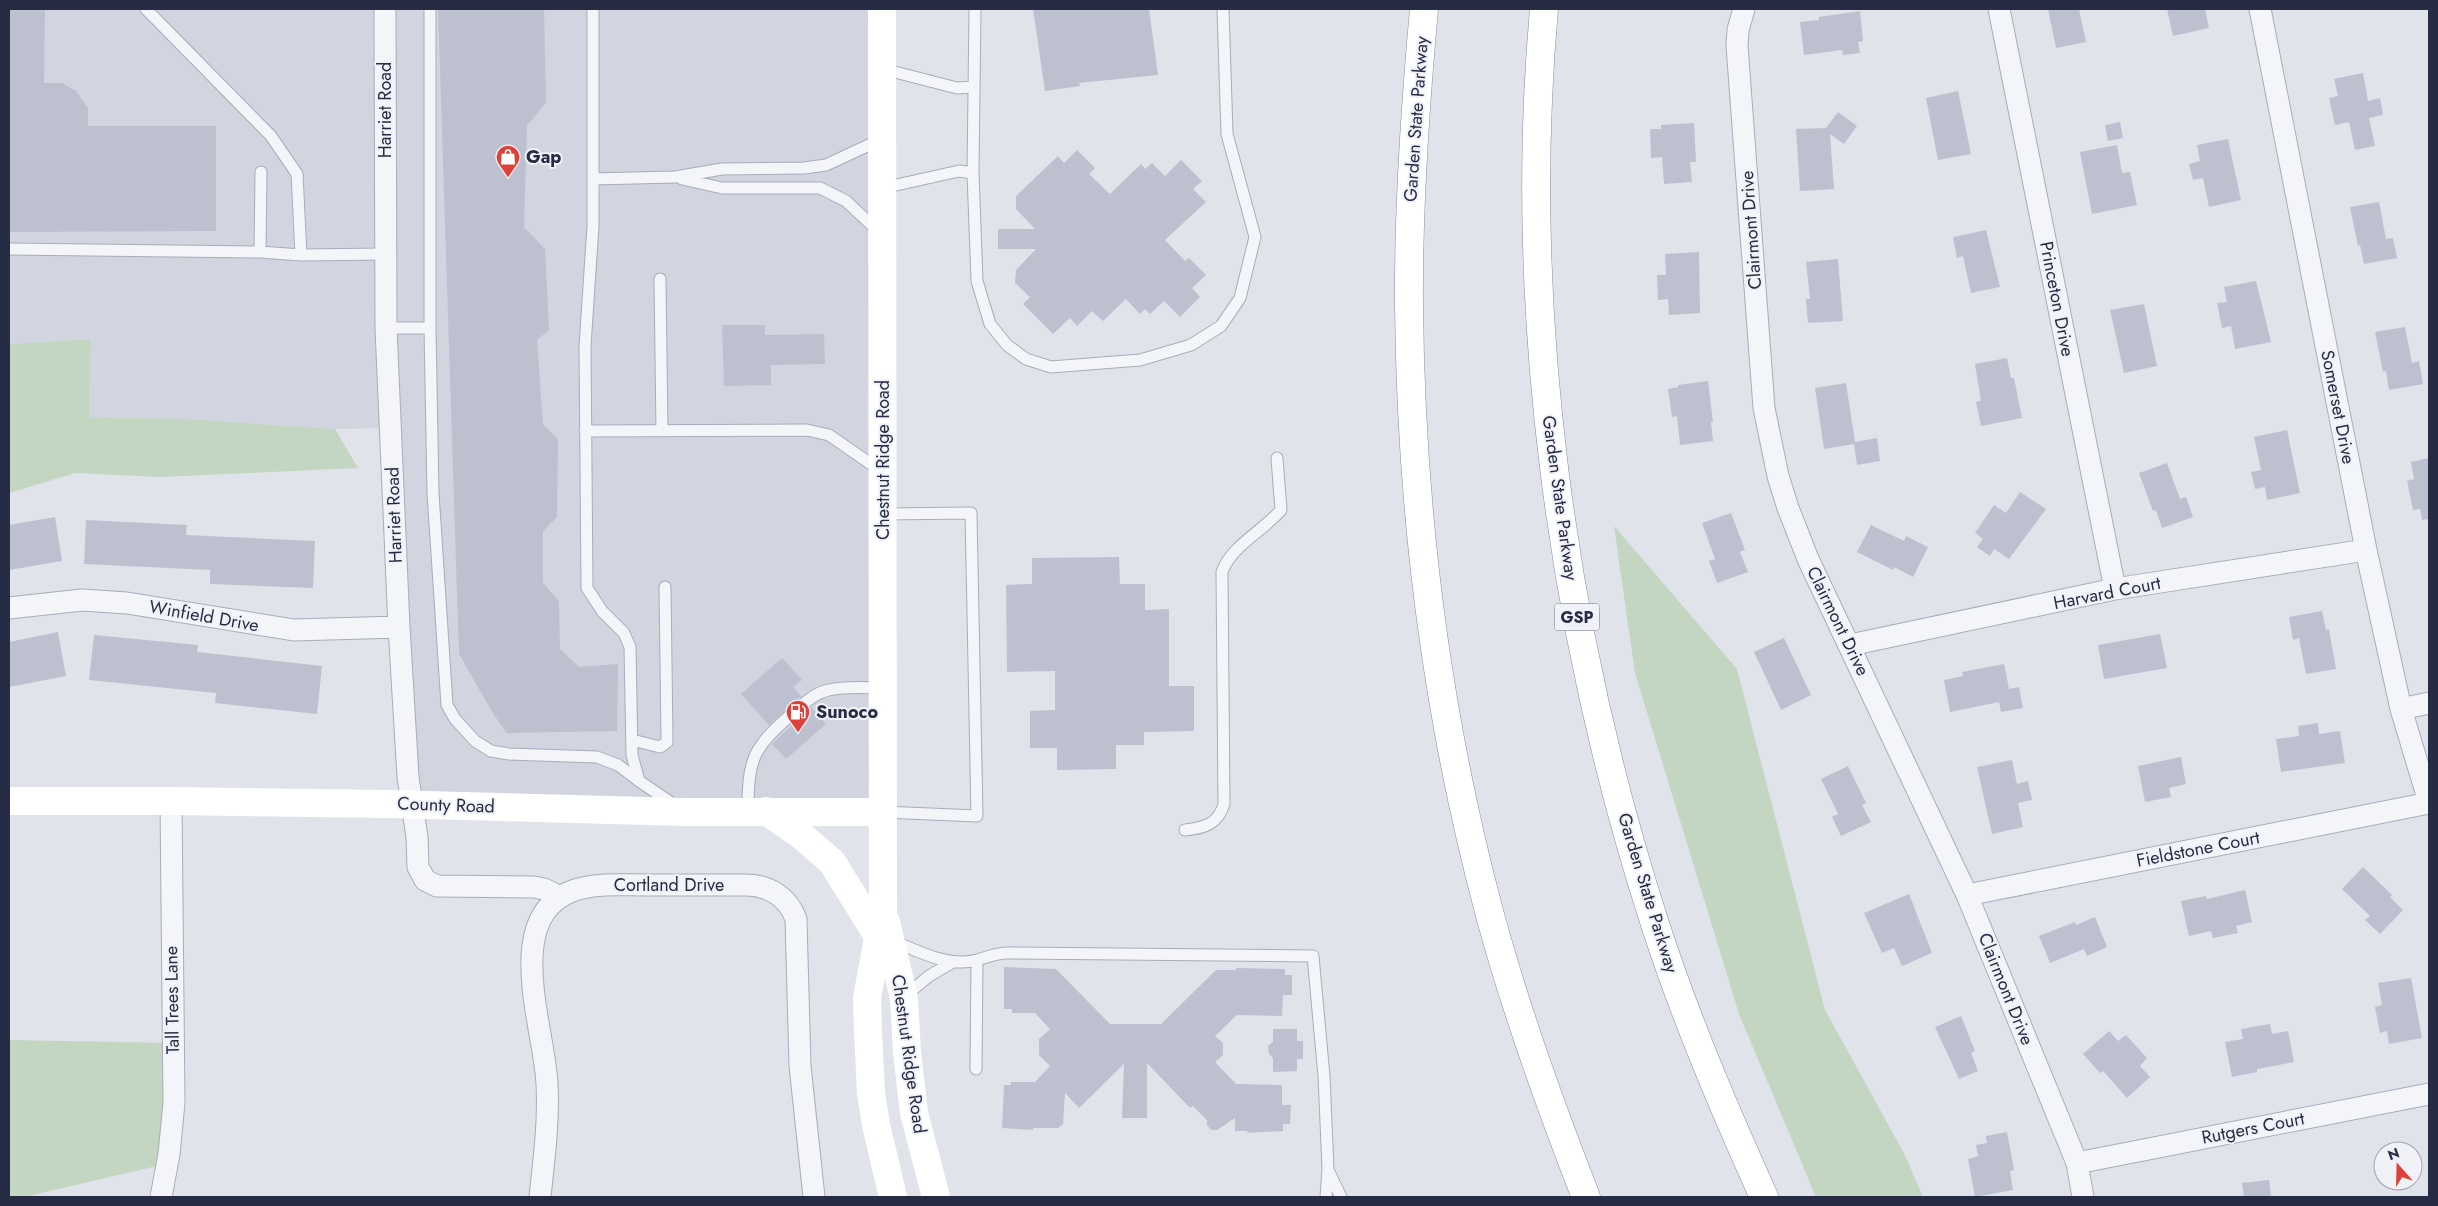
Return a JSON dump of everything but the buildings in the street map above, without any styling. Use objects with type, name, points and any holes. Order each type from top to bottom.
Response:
[{"type":"main road","name":"Chestnut Ridge Road","points":[[882,9],[884,929],[867,998],[869,1062],[876,1125],[893,1197]]},
{"type":"main road","name":"Garden State Parkway","points":[[1424,9],[1415,110],[1409,306],[1412,408],[1418,492],[1431,613],[1448,722],[1490,914],[1519,1011],[1552,1110],[1586,1197]]},
{"type":"main road","name":"Garden State Parkway","points":[[1544,9],[1538,121],[1537,223],[1542,326],[1551,435],[1562,528],[1579,626],[1600,728],[1655,923],[1689,1020],[1727,1115],[1764,1197]]},
{"type":"main road","name":"County Road","points":[[9,801],[412,804],[684,812],[883,812]]},
{"type":"main road","points":[[757,811],[808,841],[832,862],[884,929]]},
{"type":"main road","name":"Chestnut Ridge Road","points":[[884,929],[904,998],[907,1052],[914,1113],[936,1197]]},
{"type":"street","name":"Harriet Road","points":[[385,9],[386,328],[399,627],[408,777],[418,867],[421,874],[430,883],[437,886],[534,887],[544,889],[560,897]]},
{"type":"street","name":"Clairmont Drive","points":[[1744,9],[1738,30],[1737,46],[1766,416],[1788,508],[1808,559],[1967,895],[2077,1163],[2083,1197]]},
{"type":"street","name":"Princeton Drive","points":[[1998,9],[2115,589]]},
{"type":"street","name":"Somerset Drive","points":[[2260,9],[2366,550],[2401,709],[2429,802]]},
{"type":"street","name":"Harvard Court","points":[[1850,645],[2115,589],[2366,550]]},
{"type":"street","name":"Winfield Drive","points":[[9,608],[82,600],[146,605],[294,630],[399,627]]},
{"type":"street","points":[[2401,709],[2429,703]]},
{"type":"street","name":"Tall Trees Lane","points":[[161,1197],[169,1154],[174,1102],[171,801]]},
{"type":"street","name":"Fieldstone Court","points":[[1967,895],[2429,802]]},
{"type":"street","name":"Cortland Drive","points":[[540,1197],[546,1137],[547,1081],[533,985],[531,956],[539,924],[544,914],[560,897],[573,891],[597,886],[745,885],[771,890],[784,900],[794,913],[798,931],[800,1066],[814,1197]]},
{"type":"street","name":"Rutgers Court","points":[[2077,1163],[2429,1094]]},
{"type":"lane","points":[[146,9],[271,136],[297,174],[301,255]]},
{"type":"lane","points":[[430,9],[430,328],[433,493],[446,697],[450,713],[475,741],[491,751],[509,754],[597,757],[618,765],[684,812]]},
{"type":"lane","points":[[593,9],[591,278],[585,346],[587,588],[602,611],[624,633],[630,648],[632,740],[634,766],[639,781]]},
{"type":"lane","points":[[975,9],[973,173],[977,281],[990,324],[1007,345],[1026,359],[1051,367],[1140,360],[1191,344],[1222,326],[1240,298],[1255,237],[1227,134],[1223,9]]},
{"type":"lane","points":[[883,69],[949,86],[974,87]]},
{"type":"lane","points":[[593,179],[675,177],[722,169],[804,168],[826,165],[883,138]]},
{"type":"lane","points":[[883,188],[959,171],[973,173]]},
{"type":"lane","points":[[260,252],[261,172]]},
{"type":"lane","points":[[675,177],[722,188],[820,188],[846,201],[883,236]]},
{"type":"lane","points":[[9,249],[260,252],[301,255],[386,254]]},
{"type":"lane","points":[[660,279],[662,430]]},
{"type":"lane","points":[[386,328],[430,328]]},
{"type":"lane","points":[[585,431],[790,429],[829,435],[882,471]]},
{"type":"lane","points":[[1185,830],[1198,829],[1212,824],[1220,815],[1224,804],[1222,572],[1229,557],[1270,522],[1281,510],[1277,458]]},
{"type":"lane","points":[[883,514],[971,513],[978,816],[883,812]]},
{"type":"lane","points":[[632,740],[660,747],[667,742],[665,586]]},
{"type":"lane","points":[[757,811],[750,772],[756,753],[768,735],[811,697],[827,690],[840,688],[883,688]]},
{"type":"lane","points":[[884,929],[935,958],[953,962],[977,960],[990,955],[1007,953],[1312,956],[1324,1076],[1328,1170],[1326,1197]]},
{"type":"lane","points":[[976,1069],[977,960]]},
{"type":"lane","points":[[904,998],[921,981],[953,962]]},
{"type":"lane","points":[[1328,1170],[1341,1197]]},
{"type":"shaded area","points":[[9,9],[882,9],[883,812],[412,804],[391,428],[335,429],[188,419],[89,417],[91,339],[9,344]]},
{"type":"green space","points":[[91,339],[89,417],[188,419],[335,429],[358,468],[160,477],[75,473],[9,493],[9,344]]},
{"type":"green space","points":[[1614,526],[1737,669],[1825,1010],[1905,1155],[1923,1197],[1816,1197],[1739,1014],[1635,673]]},
{"type":"green space","points":[[9,1040],[175,1043],[174,1162],[24,1197],[9,1197]]},
{"type":"place","name":"Gap","points":[[508,178]]},
{"type":"place","name":"Sunoco","points":[[798,733]]}]
